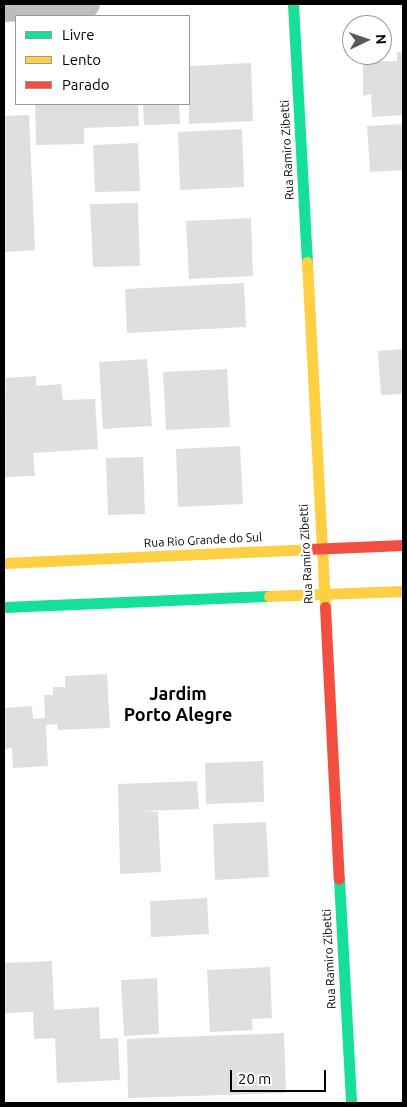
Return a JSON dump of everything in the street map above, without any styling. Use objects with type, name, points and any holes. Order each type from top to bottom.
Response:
[{"type":"street","points":[[4,8],[86,4]]},
{"type":"street","name":"Rua Ramiro Zibetti","points":[[293,4],[322,594],[351,1103]]},
{"type":"street","name":"Rua Rio Grande do Sul","points":[[4,563],[403,545]]},
{"type":"street","points":[[4,607],[403,591]]},
{"type":"building","points":[[397,52],[403,52],[403,115],[372,117],[371,94],[363,96],[363,65],[392,65],[392,61],[397,61]]},
{"type":"building","points":[[251,63],[253,121],[189,124],[190,66]]},
{"type":"building","points":[[35,105],[138,105],[139,126],[84,128],[84,144],[36,145]]},
{"type":"building","points":[[143,105],[179,105],[180,124],[144,125]]},
{"type":"building","points":[[29,115],[35,250],[4,252],[4,116]]},
{"type":"building","points":[[403,124],[403,170],[370,172],[367,126]]},
{"type":"building","points":[[242,129],[244,187],[180,190],[178,132]]},
{"type":"building","points":[[138,143],[140,191],[95,192],[93,145]]},
{"type":"building","points":[[138,203],[140,266],[93,267],[90,204]]},
{"type":"building","points":[[251,218],[253,276],[189,279],[186,221]]},
{"type":"building","points":[[244,283],[246,327],[127,333],[125,289]]},
{"type":"building","points":[[403,349],[403,394],[381,395],[378,351]]},
{"type":"building","points":[[147,359],[152,426],[103,429],[99,362]]},
{"type":"building","points":[[227,369],[230,427],[166,430],[163,372]]},
{"type":"building","points":[[36,376],[36,386],[61,384],[63,400],[95,399],[98,449],[33,453],[35,476],[4,477],[6,378]]},
{"type":"building","points":[[240,446],[243,504],[178,507],[176,449]]},
{"type":"building","points":[[143,457],[145,514],[108,515],[106,458]]},
{"type":"building","points":[[107,674],[110,728],[58,730],[57,724],[46,725],[48,766],[13,768],[12,748],[4,749],[4,708],[32,706],[33,719],[45,718],[44,695],[53,695],[53,687],[65,687],[65,676]]},
{"type":"building","points":[[263,761],[264,802],[206,804],[205,763]]},
{"type":"building","points":[[197,781],[199,809],[144,811],[158,812],[161,872],[120,874],[118,784]]},
{"type":"building","points":[[266,822],[269,877],[215,880],[213,824]]},
{"type":"building","points":[[207,898],[209,934],[151,937],[150,901]]},
{"type":"building","points":[[52,961],[54,1010],[99,1007],[100,1039],[118,1038],[120,1080],[57,1083],[55,1038],[34,1039],[33,1012],[4,1013],[4,963]]},
{"type":"building","points":[[270,967],[272,1018],[252,1019],[253,1030],[210,1032],[207,970]]},
{"type":"building","points":[[157,978],[159,1034],[124,1036],[121,980]]},
{"type":"building","points":[[284,1033],[286,1093],[128,1098],[127,1039]]},
{"type":"traffic: fast","points":[[293,4],[307,262]]},
{"type":"traffic: fast","points":[[4,607],[269,596]]},
{"type":"traffic: fast","points":[[339,879],[351,1103]]},
{"type":"traffic: slow","points":[[307,262],[325,607]]},
{"type":"traffic: slow","points":[[4,563],[308,549]]},
{"type":"traffic: slow","points":[[269,596],[403,591]]},
{"type":"traffic: jam","points":[[308,549],[403,545]]},
{"type":"traffic: jam","points":[[325,607],[339,879]]},
{"type":"district","name":"Jardim Porto Alegre","points":[[178,704]]}]
